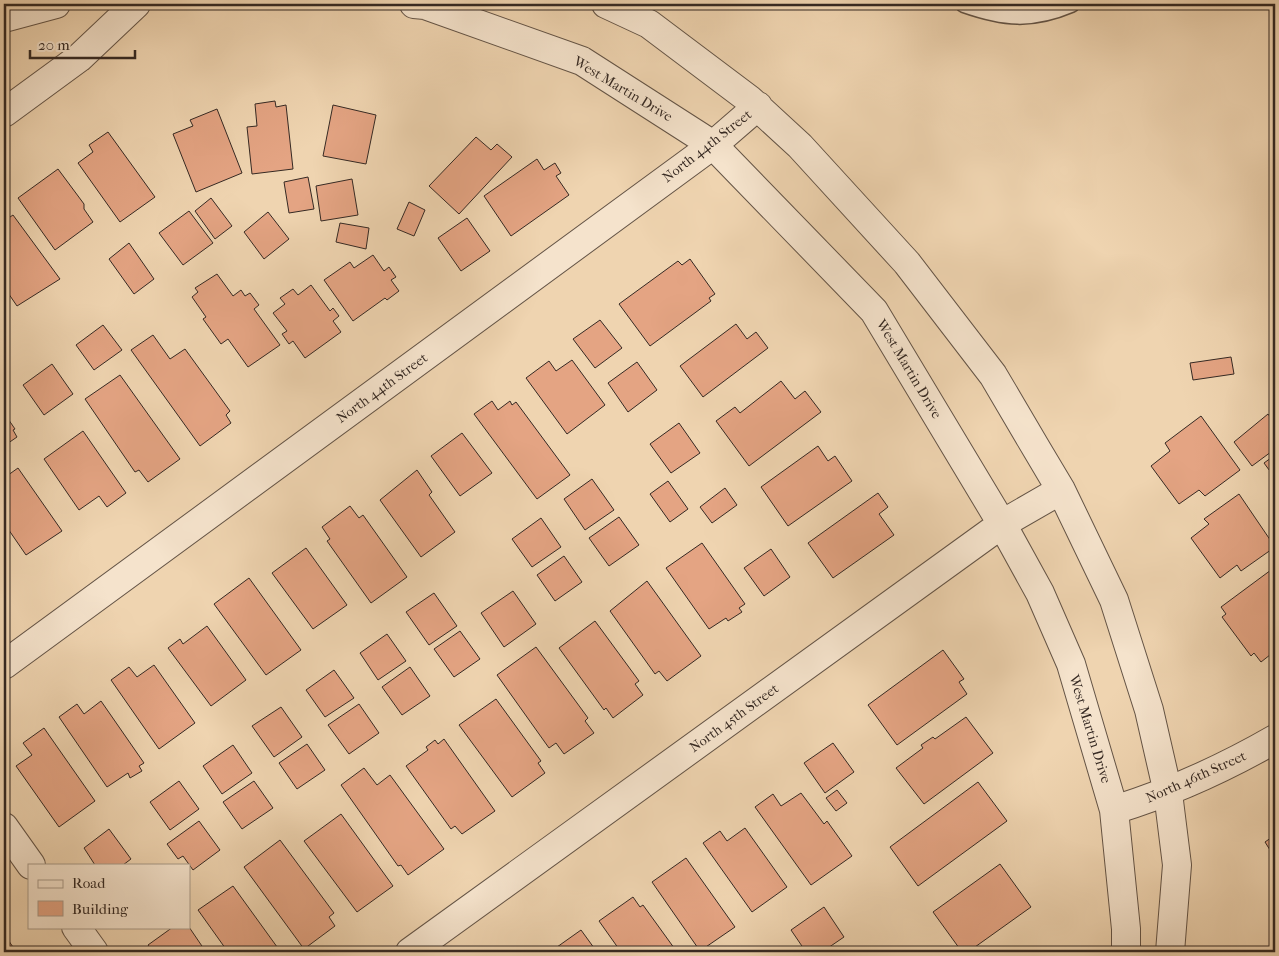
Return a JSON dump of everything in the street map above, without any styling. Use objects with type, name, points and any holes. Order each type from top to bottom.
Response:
[{"type":"street","points":[[4,18],[56,4]]},
{"type":"street","points":[[4,113],[79,58],[136,4]]},
{"type":"street","name":"West Martin Drive","points":[[414,4],[425,5],[582,61],[712,145],[874,311],[1002,524],[1040,593],[1071,664],[1114,810],[1126,929],[1126,952]]},
{"type":"street","points":[[606,4],[649,24],[758,106],[800,146],[907,263],[993,375],[1061,490],[1114,600],[1149,710],[1168,793],[1177,866],[1170,952]]},
{"type":"street","name":"North 44th Street","points":[[4,665],[712,145],[758,106]]},
{"type":"street","name":"North 45th Street","points":[[410,952],[1002,524],[1061,490]]},
{"type":"street","name":"North 46th Street","points":[[1114,810],[1168,793],[1235,762],[1275,739]]},
{"type":"street","points":[[4,827],[30,864]]},
{"type":"street","points":[[77,928],[94,952]]},
{"type":"lane","points":[[964,4],[1007,17],[1047,14],[1071,4]]},
{"type":"building","points":[[275,101],[276,107],[286,105],[293,169],[252,174],[247,127],[257,126],[255,104]]},
{"type":"building","points":[[333,105],[376,115],[366,164],[323,156]]},
{"type":"building","points":[[217,109],[242,173],[196,192],[173,134],[193,126],[190,120]]},
{"type":"building","points":[[108,132],[155,197],[120,222],[78,163],[93,152],[89,145]]},
{"type":"building","points":[[476,137],[491,150],[497,144],[512,157],[459,214],[429,186]]},
{"type":"building","points":[[537,159],[544,170],[555,163],[561,173],[556,176],[569,195],[511,236],[484,196]]},
{"type":"building","points":[[58,169],[84,204],[84,209],[93,222],[55,250],[18,198]]},
{"type":"building","points":[[308,177],[314,209],[289,213],[284,182]]},
{"type":"building","points":[[352,179],[358,215],[321,221],[316,186]]},
{"type":"building","points":[[211,198],[232,226],[215,239],[195,211]]},
{"type":"building","points":[[409,202],[425,210],[414,236],[397,229]]},
{"type":"building","points":[[189,211],[213,243],[183,265],[159,233]]},
{"type":"building","points":[[268,212],[289,239],[264,259],[244,232]]},
{"type":"building","points":[[13,215],[60,279],[17,306],[4,287],[4,221]]},
{"type":"building","points":[[467,218],[490,251],[461,271],[438,238]]},
{"type":"building","points":[[340,223],[369,228],[366,249],[336,242]]},
{"type":"building","points":[[129,243],[154,279],[134,294],[109,259]]},
{"type":"building","points":[[373,255],[384,271],[389,267],[396,277],[391,280],[399,291],[387,300],[385,298],[353,321],[324,280],[350,262],[354,268]]},
{"type":"building","points":[[690,259],[715,294],[709,298],[711,301],[650,346],[619,304],[678,261],[682,265]]},
{"type":"building","points":[[217,274],[233,296],[241,290],[245,296],[250,293],[259,305],[254,309],[280,345],[248,367],[228,339],[221,344],[203,319],[206,317],[192,297],[198,292],[195,288]]},
{"type":"building","points":[[311,285],[330,311],[333,308],[339,316],[333,321],[341,332],[305,358],[293,341],[289,344],[282,334],[287,331],[273,313],[285,304],[280,298],[293,289],[298,295]]},
{"type":"building","points":[[600,320],[622,348],[595,368],[573,339]]},
{"type":"building","points":[[736,324],[747,339],[756,332],[768,348],[703,397],[680,366]]},
{"type":"building","points":[[103,325],[122,350],[94,370],[76,345]]},
{"type":"building","points":[[153,335],[170,359],[185,349],[230,411],[226,415],[231,423],[200,446],[131,350]]},
{"type":"building","points":[[1231,357],[1234,374],[1193,380],[1190,363]]},
{"type":"building","points":[[572,360],[605,405],[567,434],[526,378],[549,361],[556,371]]},
{"type":"building","points":[[637,362],[657,390],[628,412],[608,383]]},
{"type":"building","points":[[52,364],[73,394],[44,415],[23,385]]},
{"type":"building","points":[[120,375],[180,459],[148,482],[139,470],[135,472],[85,399]]},
{"type":"building","points":[[781,381],[795,399],[805,391],[821,412],[749,466],[716,421],[735,407],[740,413]]},
{"type":"building","points":[[492,401],[498,410],[510,401],[512,405],[516,402],[570,475],[537,499],[474,414]]},
{"type":"building","points":[[4,413],[15,429],[13,430],[17,437],[4,446]]},
{"type":"building","points":[[1268,414],[1275,424],[1275,449],[1252,466],[1234,442]]},
{"type":"building","points":[[1201,416],[1240,470],[1205,496],[1199,490],[1179,504],[1151,466],[1170,451],[1165,443]]},
{"type":"building","points":[[679,423],[700,453],[671,473],[650,444]]},
{"type":"building","points":[[83,431],[126,493],[107,507],[99,496],[79,510],[44,459]]},
{"type":"building","points":[[462,433],[492,473],[460,496],[431,456]]},
{"type":"building","points":[[818,446],[828,461],[835,456],[852,481],[788,526],[761,487]]},
{"type":"building","points":[[1275,455],[1275,478],[1264,463]]},
{"type":"building","points":[[18,468],[62,531],[26,555],[4,523],[4,478]]},
{"type":"building","points":[[417,470],[432,492],[429,495],[455,532],[421,557],[380,500]]},
{"type":"building","points":[[592,479],[614,510],[585,530],[564,499]]},
{"type":"building","points":[[668,481],[688,509],[670,522],[650,494]]},
{"type":"building","points":[[725,488],[737,505],[712,523],[700,507]]},
{"type":"building","points":[[878,493],[888,507],[879,514],[894,535],[833,578],[808,543]]},
{"type":"building","points":[[1239,494],[1275,547],[1241,571],[1237,565],[1220,578],[1191,538],[1209,524],[1204,519]]},
{"type":"building","points":[[350,506],[359,518],[363,515],[407,577],[371,603],[327,541],[330,539],[322,527]]},
{"type":"building","points":[[619,517],[639,545],[609,566],[589,538]]},
{"type":"building","points":[[541,518],[561,547],[532,567],[512,539]]},
{"type":"building","points":[[702,543],[745,604],[739,608],[742,612],[728,621],[726,618],[709,629],[666,568]]},
{"type":"building","points":[[306,548],[347,605],[313,629],[272,573]]},
{"type":"building","points":[[771,549],[790,577],[764,596],[744,568]]},
{"type":"building","points":[[564,556],[582,582],[555,601],[537,575]]},
{"type":"building","points":[[1271,570],[1275,576],[1275,651],[1261,662],[1254,653],[1251,656],[1222,617],[1226,614],[1221,607]]},
{"type":"building","points":[[249,578],[301,650],[266,675],[214,604]]},
{"type":"building","points":[[647,581],[701,656],[667,681],[659,671],[655,674],[610,611]]},
{"type":"building","points":[[513,591],[536,624],[504,647],[481,613]]},
{"type":"building","points":[[434,593],[457,626],[429,645],[406,612]]},
{"type":"building","points":[[595,621],[639,681],[635,684],[643,695],[613,718],[606,708],[604,710],[559,648]]},
{"type":"building","points":[[207,626],[246,680],[211,706],[168,648],[180,639],[183,644]]},
{"type":"building","points":[[460,631],[480,659],[454,677],[434,649]]},
{"type":"building","points":[[387,634],[406,661],[378,680],[360,653]]},
{"type":"building","points":[[536,647],[588,718],[585,721],[594,733],[564,754],[556,743],[549,748],[497,675]]},
{"type":"building","points":[[943,650],[964,679],[959,682],[967,694],[897,745],[868,705]]},
{"type":"building","points":[[154,665],[195,723],[159,749],[111,680],[129,667],[137,677]]},
{"type":"building","points":[[410,667],[430,696],[402,715],[382,687]]},
{"type":"building","points":[[334,670],[354,698],[325,717],[306,690]]},
{"type":"building","points":[[496,699],[541,761],[538,763],[545,773],[512,797],[459,725]]},
{"type":"building","points":[[101,701],[144,763],[139,766],[142,771],[130,778],[128,773],[107,787],[59,717],[77,704],[84,714]]},
{"type":"building","points":[[359,704],[379,733],[349,754],[328,725]]},
{"type":"building","points":[[281,707],[302,737],[274,757],[252,726]]},
{"type":"building","points":[[966,717],[993,753],[924,804],[896,768],[923,748],[921,745],[933,737],[935,739]]},
{"type":"building","points":[[44,728],[95,801],[59,827],[16,766],[32,755],[23,743]]},
{"type":"building","points":[[444,739],[495,811],[462,834],[455,826],[451,829],[406,766],[428,750],[426,747],[435,740],[438,744]]},
{"type":"building","points":[[833,743],[854,772],[825,793],[804,763]]},
{"type":"building","points":[[307,744],[325,770],[297,789],[279,763]]},
{"type":"building","points":[[233,745],[252,773],[222,794],[203,766]]},
{"type":"building","points":[[364,768],[377,785],[390,775],[444,849],[408,875],[401,865],[398,866],[341,785]]},
{"type":"building","points":[[179,781],[199,809],[170,830],[150,802]]},
{"type":"building","points":[[254,781],[273,808],[242,829],[223,802]]},
{"type":"building","points":[[978,782],[1007,821],[918,886],[890,847]]},
{"type":"building","points":[[837,790],[847,803],[836,811],[826,798]]},
{"type":"building","points":[[801,793],[824,824],[827,821],[852,856],[811,885],[755,807],[773,794],[781,806]]},
{"type":"building","points":[[341,814],[393,886],[357,912],[304,841]]},
{"type":"building","points":[[199,821],[220,850],[193,870],[183,856],[178,859],[167,844]]},
{"type":"building","points":[[745,828],[787,887],[752,912],[703,843],[720,831],[727,841]]},
{"type":"building","points":[[109,829],[131,859],[124,864],[94,864],[84,848]]},
{"type":"building","points":[[1275,835],[1275,858],[1265,842]]},
{"type":"building","points":[[280,840],[334,913],[329,917],[335,926],[304,949],[244,867]]},
{"type":"building","points":[[686,858],[735,927],[700,951],[652,882]]},
{"type":"building","points":[[1000,864],[1031,907],[968,952],[962,952],[933,912]]},
{"type":"building","points":[[233,886],[279,952],[228,952],[198,910]]},
{"type":"building","points":[[633,897],[640,907],[643,905],[677,952],[621,952],[599,921]]},
{"type":"building","points":[[824,907],[844,937],[822,952],[806,952],[791,930]]},
{"type":"building","points":[[172,928],[190,928],[206,952],[153,952],[148,945]]},
{"type":"building","points":[[581,930],[597,952],[550,952]]},
{"type":"building","points":[[4,934],[13,947],[6,952],[4,952]]}]
